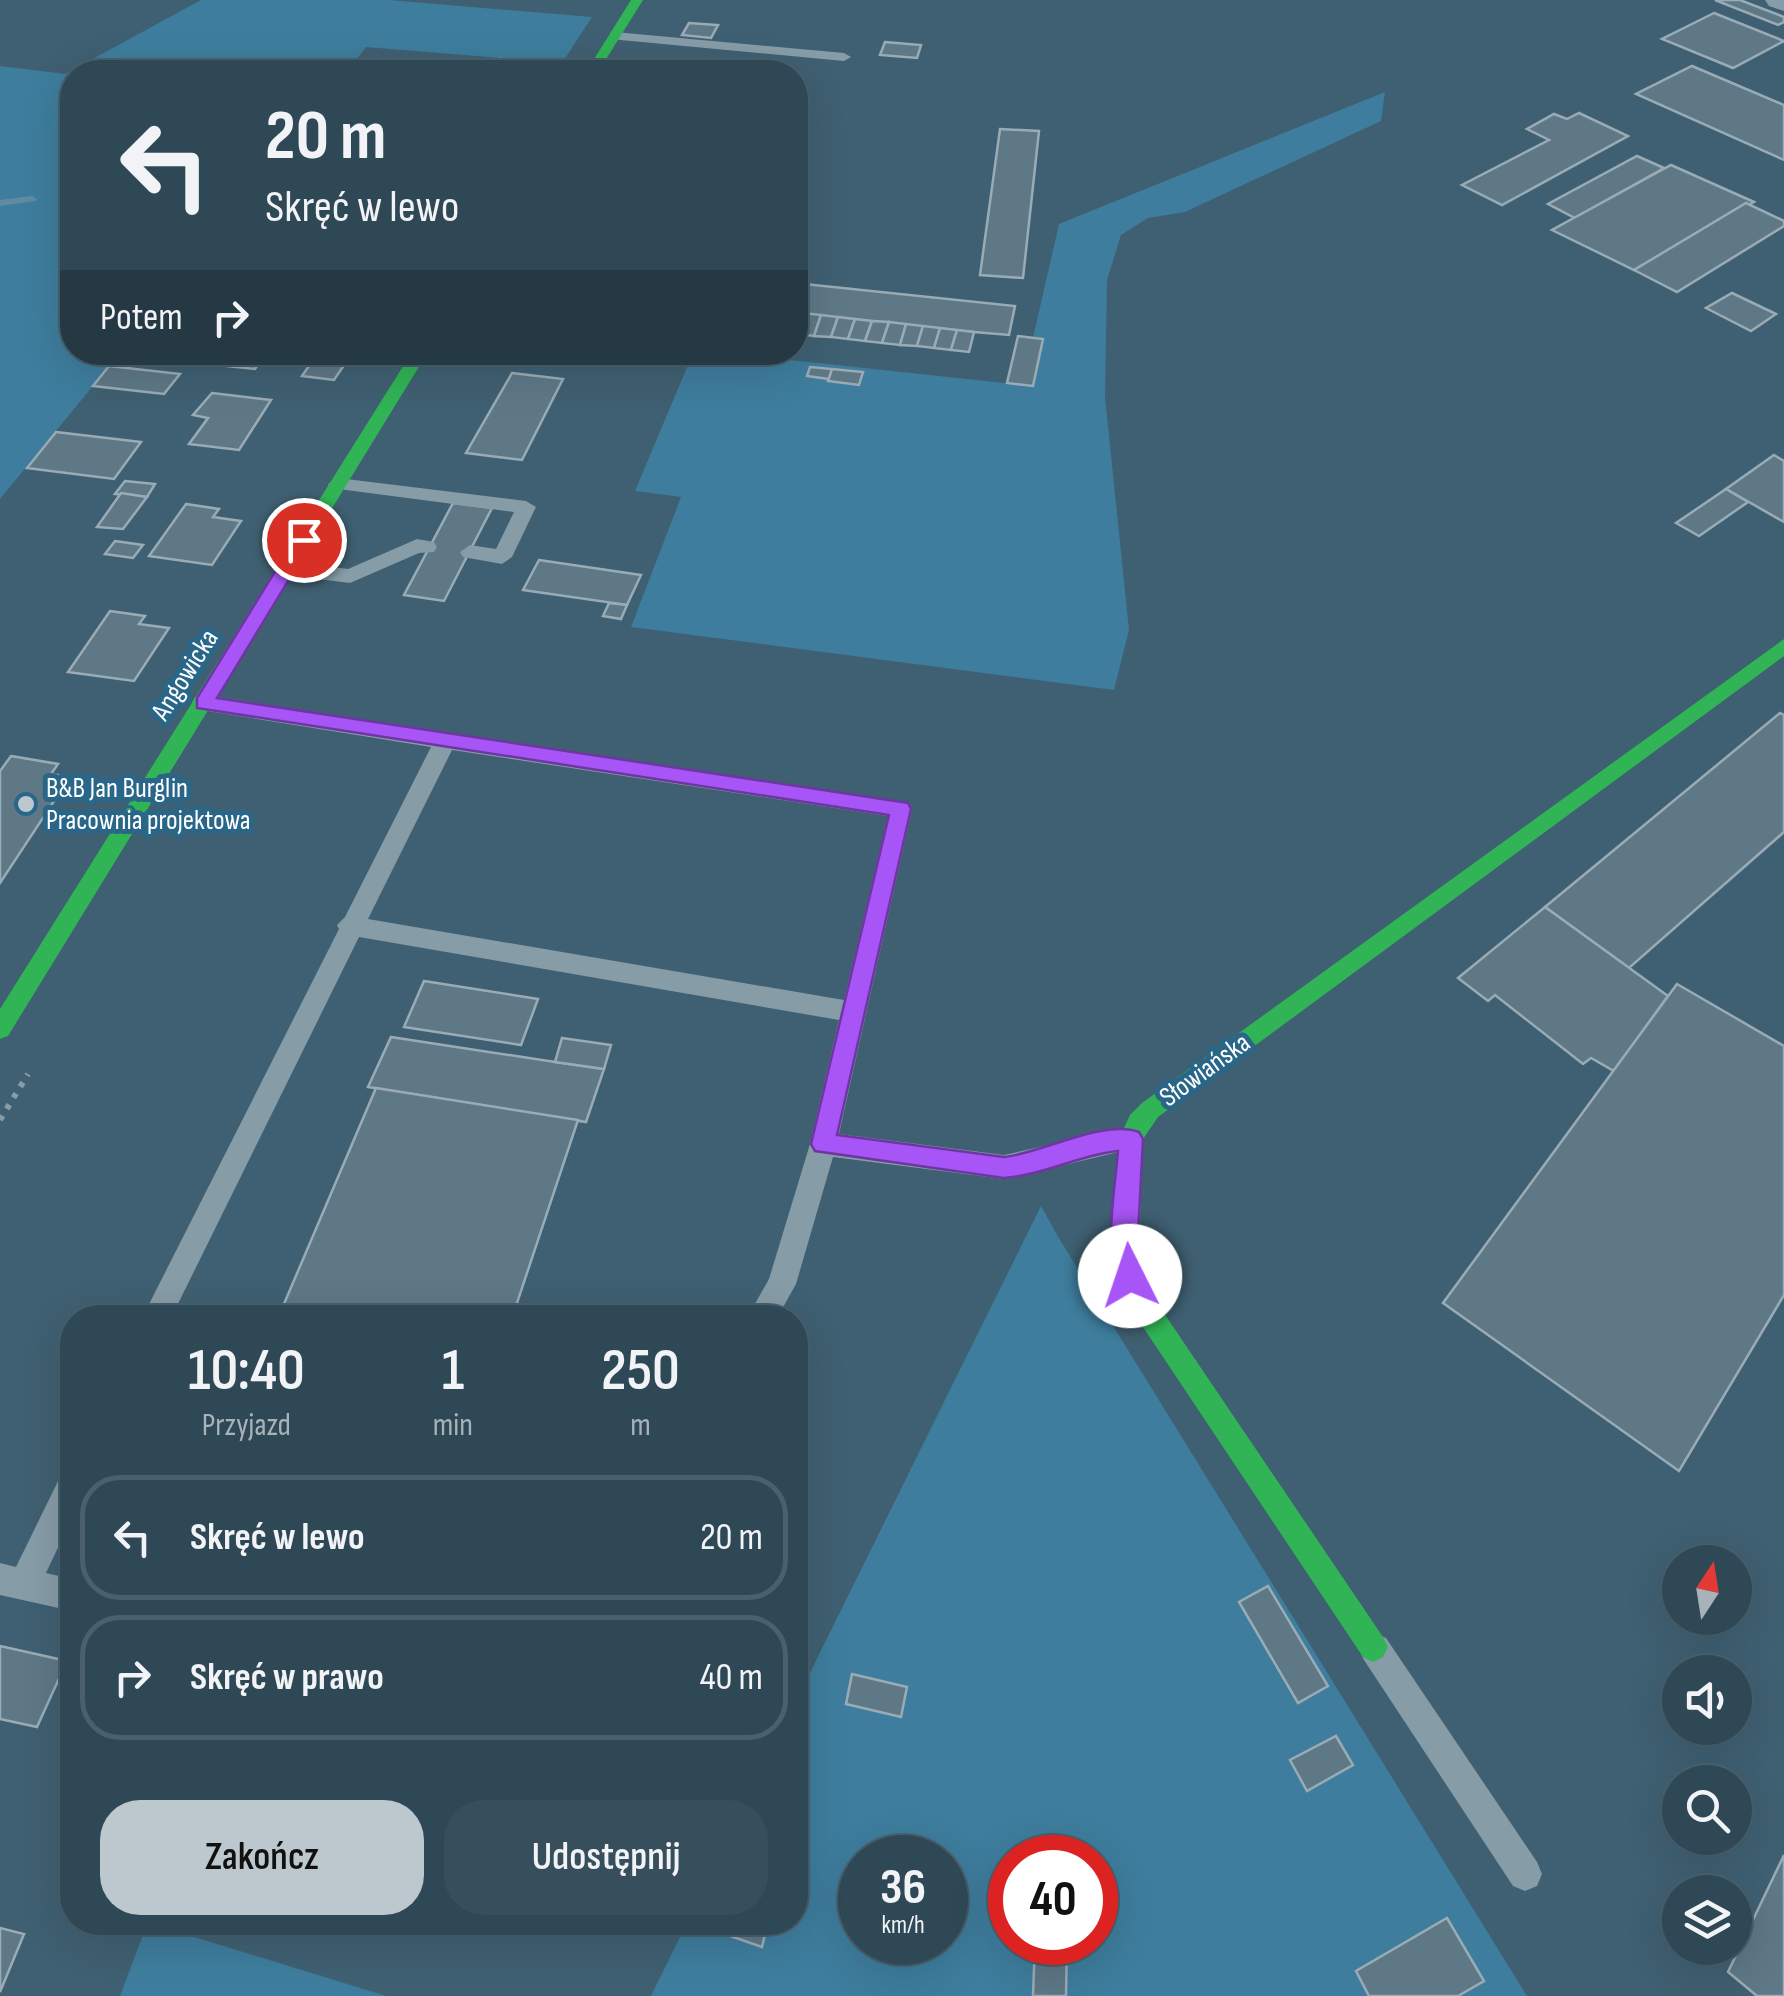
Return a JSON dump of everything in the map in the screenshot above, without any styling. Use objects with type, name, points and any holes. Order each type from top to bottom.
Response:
[{"type":"street","points":[[600,60],[637,0]]},
{"type":"street","name":"Angowicka","points":[[0,1028],[412,365]]},
{"type":"street","name":"Słowiańska","points":[[1131,1139],[1138,1122],[1150,1110],[1784,646]]},
{"type":"street","points":[[1131,1139],[1126,1255],[1135,1288],[1373,1646]]},
{"type":"lane","points":[[615,36],[844,57]]},
{"type":"lane","points":[[338,484],[526,507],[502,557],[470,552]]},
{"type":"lane","points":[[286,568],[350,576],[417,546],[428,547]]},
{"type":"lane","points":[[1764,662],[1784,674]]},
{"type":"lane","points":[[204,703],[901,809],[823,1144],[782,1284],[769,1305]]},
{"type":"lane","points":[[162,1305],[445,741]]},
{"type":"lane","points":[[350,925],[852,1012]]},
{"type":"lane","points":[[823,1144],[1004,1168],[1026,1166],[1098,1142],[1131,1139]]},
{"type":"lane","points":[[60,1505],[12,1582],[60,1592]]},
{"type":"lane","points":[[1373,1646],[1525,1874]]},
{"type":"shaded area","points":[[201,0],[389,0],[592,17],[564,60],[366,47],[356,60],[91,60]]},
{"type":"shaded area","points":[[0,66],[60,73],[60,365],[110,365],[0,499]]},
{"type":"shaded area","points":[[1385,92],[1381,121],[1185,212],[1148,218],[1121,235],[1107,280],[1105,397],[1129,630],[1114,690],[631,627],[681,497],[635,491],[688,365],[808,365],[808,362],[1033,386],[1043,340],[1033,338],[1059,224]]},
{"type":"shaded area","points":[[1041,1206],[1060,1240],[1527,1996],[651,1996],[681,1935],[808,1935],[808,1677]]},
{"type":"shaded area","points":[[143,1935],[188,1935],[386,1996],[120,1996]]},
{"type":"building","points":[[1715,0],[1740,0],[1784,17],[1784,22],[1778,25]]},
{"type":"building","points":[[1714,13],[1784,41],[1733,68],[1662,39]]},
{"type":"building","points":[[689,23],[718,25],[711,38],[682,35]]},
{"type":"building","points":[[885,42],[921,45],[917,58],[880,55]]},
{"type":"building","points":[[1692,66],[1784,105],[1784,160],[1636,94]]},
{"type":"building","points":[[1579,113],[1628,136],[1502,205],[1462,185],[1549,140],[1527,129],[1554,114],[1567,119]]},
{"type":"building","points":[[1000,129],[1039,131],[1023,278],[980,275]]},
{"type":"building","points":[[1637,156],[1664,168],[1575,218],[1548,204]]},
{"type":"building","points":[[1671,165],[1754,202],[1634,270],[1552,230]]},
{"type":"building","points":[[1746,203],[1784,221],[1784,226],[1677,292],[1634,270]]},
{"type":"building","points":[[808,284],[1015,306],[1009,335],[808,314]]},
{"type":"building","points":[[1732,293],[1776,314],[1751,331],[1706,308]]},
{"type":"building","points":[[808,313],[821,315],[814,336],[808,335]]},
{"type":"building","points":[[821,315],[838,317],[831,337],[814,336]]},
{"type":"building","points":[[838,317],[855,319],[848,339],[831,337]]},
{"type":"building","points":[[855,319],[872,321],[865,341],[848,339]]},
{"type":"building","points":[[872,321],[889,322],[882,343],[865,341]]},
{"type":"building","points":[[889,322],[906,324],[900,345],[882,343]]},
{"type":"building","points":[[906,324],[923,326],[917,346],[900,345]]},
{"type":"building","points":[[923,326],[940,328],[934,348],[917,346]]},
{"type":"building","points":[[940,328],[957,330],[951,350],[934,348]]},
{"type":"building","points":[[957,330],[974,332],[969,352],[951,350]]},
{"type":"building","points":[[1018,336],[1043,339],[1033,386],[1007,383]]},
{"type":"building","points":[[217,365],[258,365],[255,369]]},
{"type":"building","points":[[310,365],[344,365],[334,380],[302,376]]},
{"type":"building","points":[[109,366],[180,374],[164,394],[93,386]]},
{"type":"building","points":[[810,367],[832,369],[829,379],[807,376]]},
{"type":"building","points":[[832,369],[863,372],[859,385],[828,381]]},
{"type":"building","points":[[512,373],[563,379],[522,460],[466,453]]},
{"type":"building","points":[[212,393],[271,400],[239,450],[189,444],[208,418],[193,415]]},
{"type":"building","points":[[56,432],[141,442],[114,479],[27,468]]},
{"type":"building","points":[[1774,455],[1784,461],[1784,522],[1726,489]]},
{"type":"building","points":[[125,481],[155,484],[147,497],[115,494]]},
{"type":"building","points":[[1726,489],[1748,502],[1699,536],[1676,523]]},
{"type":"building","points":[[121,493],[147,497],[123,529],[97,527]]},
{"type":"building","points":[[453,503],[492,508],[444,601],[404,595]]},
{"type":"building","points":[[186,504],[219,509],[213,517],[241,521],[212,565],[149,556]]},
{"type":"building","points":[[115,541],[143,545],[133,558],[105,554]]},
{"type":"building","points":[[539,560],[641,575],[627,605],[523,590]]},
{"type":"building","points":[[609,603],[627,605],[621,619],[603,616]]},
{"type":"building","points":[[110,611],[145,616],[139,624],[169,628],[134,681],[68,672]]},
{"type":"building","points":[[1780,713],[1784,715],[1784,832],[1629,968],[1545,907]]},
{"type":"building","name":"B&B Jan Burglin Pracownia projektowa","points":[[11,756],[58,764],[51,774],[70,777],[0,883],[0,771]]},
{"type":"building","points":[[1545,907],[1668,996],[1614,1071],[1591,1058],[1583,1064],[1495,995],[1488,1001],[1458,978]]},
{"type":"building","points":[[424,981],[538,999],[521,1045],[404,1027]]},
{"type":"building","points":[[1677,984],[1784,1046],[1784,1295],[1679,1471],[1443,1303]]},
{"type":"building","points":[[391,1037],[604,1069],[586,1122],[368,1087]]},
{"type":"building","points":[[562,1038],[611,1045],[604,1069],[555,1062]]},
{"type":"building","points":[[376,1088],[578,1120],[516,1305],[284,1305]]},
{"type":"building","points":[[1268,1586],[1328,1686],[1298,1703],[1239,1602]]},
{"type":"building","points":[[0,1646],[60,1659],[60,1676],[37,1727],[0,1719]]},
{"type":"building","points":[[852,1674],[907,1687],[901,1717],[846,1704]]},
{"type":"building","points":[[1336,1736],[1353,1765],[1307,1791],[1290,1760]]},
{"type":"building","points":[[1784,1855],[1784,1996],[1757,1996],[1728,1972],[1731,1965],[1752,1965],[1752,1922]]},
{"type":"building","points":[[1447,1918],[1484,1981],[1458,1996],[1369,1996],[1356,1971]]},
{"type":"building","points":[[0,1928],[24,1934],[0,1992]]},
{"type":"building","points":[[727,1935],[765,1935],[762,1947]]},
{"type":"building","points":[[1034,1965],[1067,1965],[1066,1996],[1033,1996]]},
{"type":"waterway","points":[[0,203],[32,199]]},
{"type":"traffic: fast","points":[[600,60],[637,0]]},
{"type":"traffic: fast","points":[[0,1029],[412,365]]},
{"type":"traffic: fast","points":[[1373,1647],[1140,1300],[1126,1255],[1131,1139],[1138,1122],[1150,1110],[1784,646]]},
{"type":"place","name":"B&B Jan Burglin Pracownia projektowa","points":[[26,804]]},
{"type":"route","points":[[304,540],[204,703],[901,809],[823,1144],[1004,1168],[1026,1166],[1098,1142],[1131,1139],[1125,1236],[1130,1276]]}]
